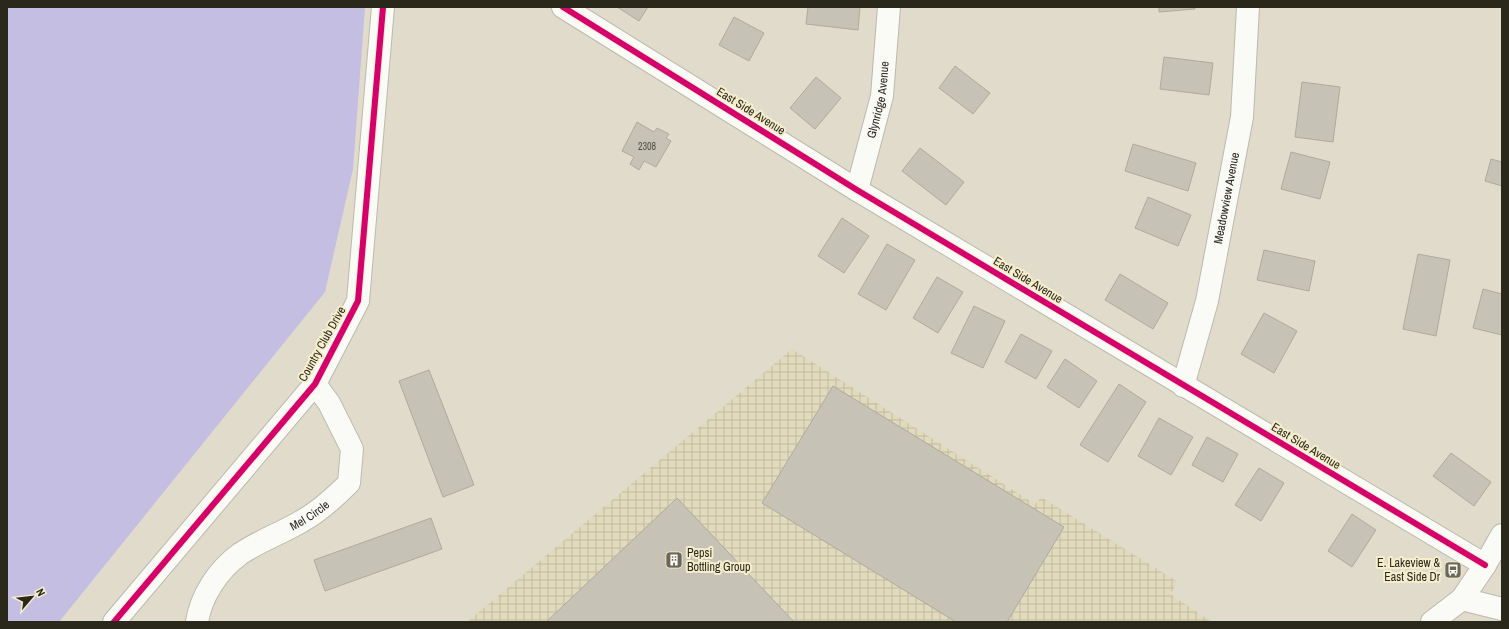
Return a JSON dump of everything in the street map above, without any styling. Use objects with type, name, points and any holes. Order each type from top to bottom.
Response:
[{"type":"street","name":"Country Club Drive","points":[[114,622],[315,384],[358,301],[383,7]]},
{"type":"street","name":"East Side Avenue","points":[[562,7],[857,190],[1485,565]]},
{"type":"street","name":"Glynridge Avenue","points":[[857,190],[882,96],[889,7]]},
{"type":"street","name":"Meadowview Avenue","points":[[1183,386],[1207,301],[1242,117],[1248,7]]},
{"type":"street","name":"Mel Circle","points":[[197,622],[199,610],[215,578],[240,555],[302,521],[325,506],[349,483],[352,449],[329,402],[315,384]]},
{"type":"street","points":[[1432,622],[1462,599],[1485,565],[1502,535]]},
{"type":"street","points":[[1462,599],[1502,609]]},
{"type":"shaded area","points":[[7,7],[365,7],[353,169],[325,292],[59,622],[7,622]]},
{"type":"shaded area","points":[[792,349],[1035,504],[1041,497],[1178,582],[1170,594],[1212,622],[467,622]]},
{"type":"building","points":[[617,7],[648,7],[639,21]]},
{"type":"building","points":[[808,7],[860,7],[858,30],[806,24]]},
{"type":"building","points":[[1159,7],[1195,7],[1195,9],[1159,12]]},
{"type":"building","points":[[734,17],[764,33],[749,61],[719,45]]},
{"type":"building","points":[[1164,57],[1213,63],[1209,95],[1160,89]]},
{"type":"building","points":[[955,66],[990,93],[973,114],[939,88]]},
{"type":"building","points":[[816,77],[841,98],[815,129],[790,108]]},
{"type":"building","points":[[1302,82],[1340,87],[1333,142],[1295,137]]},
{"type":"building","points":[[637,122],[654,132],[657,128],[669,134],[666,138],[671,141],[656,167],[644,161],[639,170],[630,164],[634,157],[622,151]]},
{"type":"building","points":[[1133,144],[1196,163],[1188,191],[1125,171]]},
{"type":"building","points":[[920,148],[964,182],[946,205],[902,171]]},
{"type":"building","points":[[1291,152],[1330,162],[1320,199],[1281,189]]},
{"type":"building","points":[[1491,159],[1502,162],[1502,186],[1485,181]]},
{"type":"building","points":[[1148,197],[1191,215],[1178,246],[1135,228]]},
{"type":"building","points":[[842,218],[869,236],[844,273],[818,256]]},
{"type":"building","points":[[887,244],[915,260],[886,310],[858,294]]},
{"type":"building","points":[[1264,250],[1315,261],[1309,291],[1257,280]]},
{"type":"building","points":[[1418,254],[1450,260],[1436,336],[1403,329]]},
{"type":"building","points":[[1120,274],[1168,303],[1153,329],[1105,300]]},
{"type":"building","points":[[937,277],[963,292],[938,333],[913,318]]},
{"type":"building","points":[[1483,289],[1502,294],[1502,335],[1473,328]]},
{"type":"building","points":[[974,306],[1005,321],[983,368],[951,353]]},
{"type":"building","points":[[1264,313],[1297,331],[1274,373],[1241,354]]},
{"type":"building","points":[[1021,334],[1052,351],[1036,379],[1005,362]]},
{"type":"building","points":[[1065,359],[1097,381],[1079,408],[1047,387]]},
{"type":"building","points":[[429,370],[474,485],[443,497],[399,381]]},
{"type":"building","points":[[1119,384],[1146,402],[1108,462],[1080,445]]},
{"type":"building","points":[[833,386],[1064,527],[1007,622],[956,622],[762,503]]},
{"type":"building","points":[[1159,418],[1193,437],[1171,475],[1138,456]]},
{"type":"building","points":[[1207,437],[1238,454],[1223,482],[1192,465]]},
{"type":"building","points":[[1451,453],[1491,482],[1474,506],[1433,476]]},
{"type":"building","points":[[1259,468],[1284,483],[1261,521],[1235,505]]},
{"type":"building","name":"Pepsi Bottling Group","points":[[677,498],[794,622],[546,622]]},
{"type":"building","points":[[1352,514],[1376,530],[1352,567],[1328,551]]},
{"type":"building","points":[[431,518],[442,549],[325,591],[314,560]]},
{"type":"cycle path","points":[[114,622],[315,384],[358,301],[383,7]]},
{"type":"cycle path","points":[[563,7],[857,190],[1485,565]]},
{"type":"place","name":"Pepsi Bottling Group","points":[[674,560]]},
{"type":"place","name":"E. Lakeview & East Side Dr","points":[[1453,570]]}]
